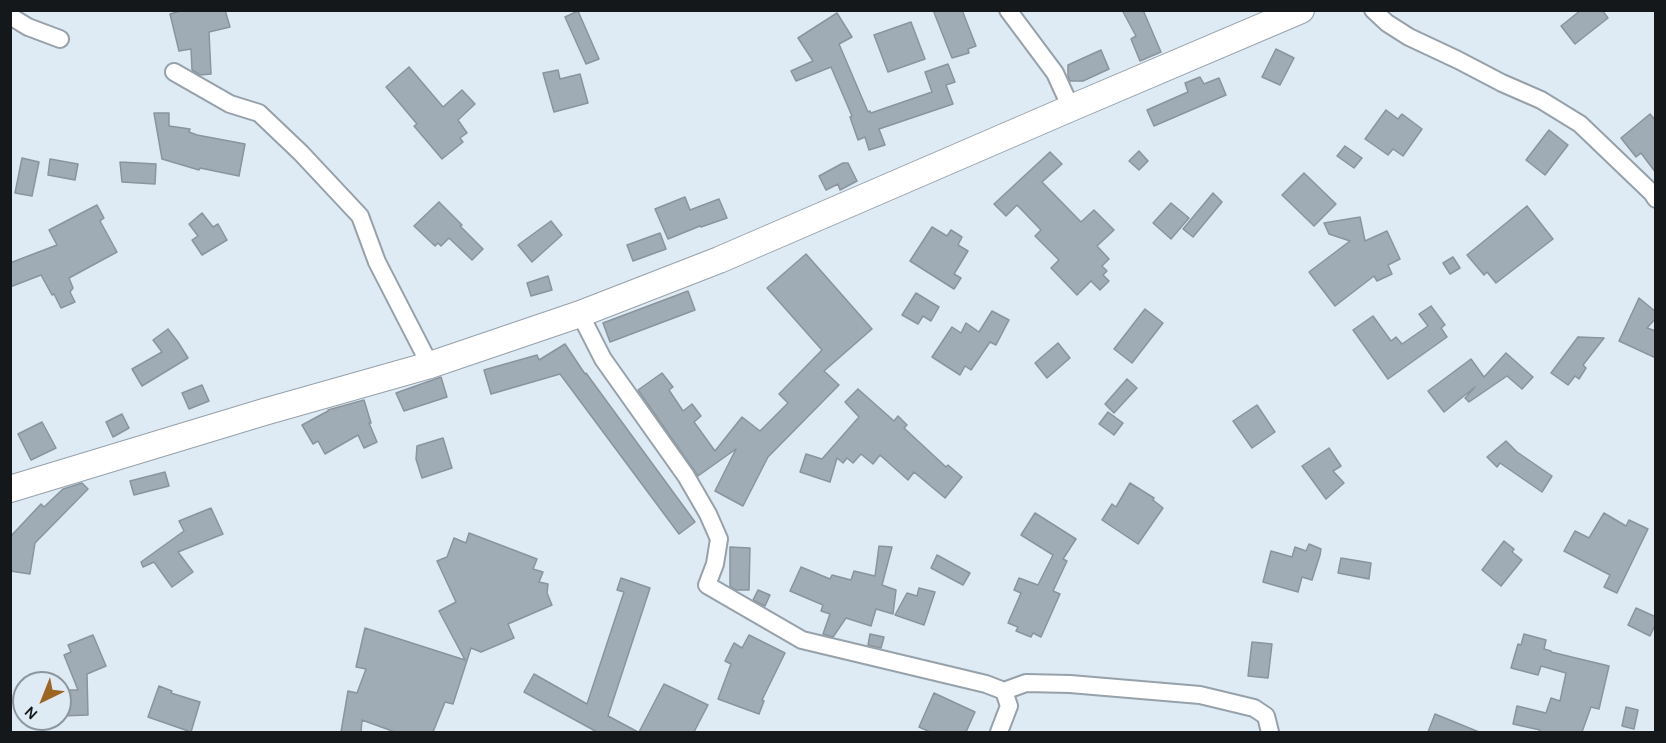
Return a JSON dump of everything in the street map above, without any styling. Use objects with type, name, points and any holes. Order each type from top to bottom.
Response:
[{"type":"main road","points":[[10,489],[264,412],[430,365],[580,314],[720,260],[1301,10]]},
{"type":"street","points":[[1008,10],[1055,73],[1071,108]]},
{"type":"street","points":[[1373,10],[1387,23],[1409,37],[1541,100],[1580,124],[1656,199]]},
{"type":"street","points":[[10,16],[28,27],[60,39]]},
{"type":"street","points":[[174,72],[230,104],[259,113],[301,153],[360,216],[377,262],[430,365]]},
{"type":"street","points":[[580,314],[603,359],[686,476],[708,514],[719,539],[715,564],[707,585],[802,640],[986,684],[1004,691],[1026,683],[1070,684],[1200,696],[1254,708],[1266,716],[1270,732]]},
{"type":"street","points":[[999,732],[1009,706],[1004,691]]},
{"type":"building","points":[[184,10],[225,10],[230,27],[209,32],[211,74],[200,75],[192,70],[191,49],[179,51],[170,14]]},
{"type":"building","points":[[933,10],[962,10],[976,46],[968,49],[969,53],[952,58]]},
{"type":"building","points":[[1122,10],[1143,10],[1161,52],[1140,61],[1131,39],[1136,36]]},
{"type":"building","points":[[1581,10],[1602,10],[1608,18],[1575,44],[1561,26]]},
{"type":"building","points":[[578,11],[599,59],[586,64],[565,17]]},
{"type":"building","points":[[837,13],[852,37],[839,44],[868,112],[871,113],[932,92],[925,72],[948,64],[955,82],[946,85],[953,104],[879,129],[885,145],[869,150],[865,137],[858,140],[850,117],[852,116],[831,67],[796,81],[791,71],[813,61],[798,38]]},
{"type":"building","points":[[911,22],[925,59],[888,72],[874,35]]},
{"type":"building","points":[[1276,49],[1294,58],[1280,85],[1262,77]]},
{"type":"building","points":[[1101,50],[1109,69],[1083,81],[1070,81],[1068,65]]},
{"type":"building","points":[[409,67],[443,107],[462,90],[475,104],[458,120],[467,133],[460,138],[463,142],[442,159],[414,126],[417,124],[386,87]]},
{"type":"building","points":[[558,70],[560,79],[580,74],[588,103],[554,112],[543,73]]},
{"type":"building","points":[[1200,77],[1204,84],[1219,78],[1226,95],[1154,126],[1147,110],[1188,92],[1185,83]]},
{"type":"building","points":[[1386,110],[1398,119],[1402,114],[1422,129],[1403,156],[1393,149],[1388,155],[1365,139]]},
{"type":"building","points":[[154,113],[169,113],[169,126],[190,129],[189,132],[197,135],[245,144],[239,176],[200,168],[199,170],[162,159]]},
{"type":"building","points":[[1650,114],[1656,121],[1656,173],[1641,153],[1636,157],[1621,138]]},
{"type":"building","points":[[1549,130],[1568,145],[1545,175],[1526,160]]},
{"type":"building","points":[[1345,146],[1362,158],[1354,168],[1337,156]]},
{"type":"building","points":[[1139,151],[1148,161],[1139,170],[1129,161]]},
{"type":"building","points":[[1050,152],[1062,164],[1042,182],[1081,222],[1094,210],[1114,230],[1097,246],[1109,259],[1102,266],[1107,271],[1103,275],[1109,281],[1100,290],[1091,281],[1077,295],[1051,268],[1059,260],[1035,236],[1041,230],[1017,205],[1006,216],[994,204]]},
{"type":"building","points":[[22,158],[39,162],[32,196],[15,193]]},
{"type":"building","points":[[50,159],[78,164],[75,180],[48,175]]},
{"type":"building","points":[[120,162],[156,164],[155,184],[122,182]]},
{"type":"building","points":[[843,163],[848,163],[857,181],[840,190],[838,184],[826,190],[819,176]]},
{"type":"building","points":[[1304,173],[1336,204],[1314,226],[1282,195]]},
{"type":"building","points":[[1213,193],[1222,202],[1193,237],[1183,229]]},
{"type":"building","points":[[685,197],[690,210],[719,199],[727,218],[668,239],[655,209]]},
{"type":"building","points":[[439,202],[483,249],[472,260],[449,238],[441,246],[438,243],[435,246],[414,226]]},
{"type":"building","points":[[1171,203],[1189,218],[1171,239],[1153,223]]},
{"type":"building","points":[[97,205],[104,218],[100,221],[117,252],[69,278],[73,288],[70,292],[75,302],[61,308],[41,275],[10,287],[10,263],[57,245],[49,230]]},
{"type":"building","points":[[1527,206],[1553,239],[1496,283],[1487,272],[1484,275],[1467,255]]},
{"type":"building","points":[[202,213],[213,227],[218,224],[227,240],[202,255],[192,240],[198,236],[189,224]]},
{"type":"building","points":[[1360,217],[1365,241],[1387,231],[1400,259],[1388,265],[1392,274],[1377,281],[1374,276],[1335,306],[1309,272],[1350,241],[1329,234],[1324,223]]},
{"type":"building","points":[[551,221],[562,235],[532,262],[518,245]]},
{"type":"building","points":[[932,227],[947,236],[951,230],[962,237],[958,245],[968,251],[954,274],[961,278],[954,289],[910,261]]},
{"type":"building","points":[[660,233],[666,249],[633,261],[627,245]]},
{"type":"building","points":[[806,254],[872,329],[824,371],[839,385],[768,457],[743,506],[715,491],[736,449],[698,476],[638,390],[662,373],[673,387],[669,390],[683,411],[692,404],[701,416],[694,422],[715,451],[742,417],[760,431],[788,403],[779,394],[822,350],[767,288]]},
{"type":"building","points":[[1453,257],[1460,268],[1450,274],[1443,263]]},
{"type":"building","points":[[548,276],[552,290],[531,296],[527,283]]},
{"type":"building","points":[[688,291],[695,310],[610,342],[603,323]]},
{"type":"building","points":[[916,293],[939,307],[931,321],[923,316],[918,324],[902,315]]},
{"type":"building","points":[[1639,298],[1656,312],[1656,318],[1647,328],[1656,331],[1656,358],[1619,341]]},
{"type":"building","points":[[1431,306],[1445,325],[1441,328],[1447,337],[1388,379],[1353,330],[1373,316],[1391,341],[1396,337],[1402,344],[1428,326],[1419,314]]},
{"type":"building","points":[[1145,309],[1163,323],[1132,363],[1114,349]]},
{"type":"building","points":[[992,311],[1009,320],[996,345],[990,342],[971,370],[965,366],[960,375],[932,357],[952,327],[961,333],[966,323],[979,332]]},
{"type":"building","points":[[168,329],[188,358],[142,386],[132,369],[162,352],[153,340]]},
{"type":"building","points":[[1578,337],[1604,338],[1583,365],[1586,368],[1579,379],[1575,376],[1568,385],[1551,373]]},
{"type":"building","points":[[1058,343],[1070,358],[1047,378],[1035,363]]},
{"type":"building","points":[[565,344],[695,522],[679,534],[560,374],[491,394],[484,370],[537,355],[539,360]]},
{"type":"building","points":[[1506,353],[1533,377],[1522,389],[1507,376],[1469,402],[1465,398],[1475,387],[1444,412],[1428,391],[1471,359],[1484,377]]},
{"type":"building","points":[[441,377],[447,397],[404,411],[396,393]]},
{"type":"building","points":[[1127,379],[1137,388],[1114,413],[1105,404]]},
{"type":"building","points":[[202,385],[209,401],[189,409],[182,393]]},
{"type":"building","points":[[858,389],[894,421],[898,416],[907,425],[904,428],[946,467],[948,465],[962,477],[945,498],[914,472],[908,480],[880,455],[873,464],[861,454],[853,463],[847,458],[843,463],[837,458],[830,482],[800,472],[806,454],[822,459],[859,417],[845,402]]},
{"type":"building","points":[[364,400],[371,423],[369,423],[377,442],[364,448],[358,435],[325,454],[318,441],[313,444],[302,425],[328,410]]},
{"type":"building","points":[[1257,405],[1275,432],[1252,448],[1233,421]]},
{"type":"building","points":[[1108,412],[1123,423],[1114,435],[1099,424]]},
{"type":"building","points":[[122,414],[129,428],[113,437],[106,422]]},
{"type":"building","points":[[42,422],[56,448],[31,460],[18,434]]},
{"type":"building","points":[[443,438],[452,468],[422,478],[416,459],[417,446]]},
{"type":"building","points":[[1506,441],[1517,452],[1552,476],[1542,492],[1500,463],[1497,467],[1487,457]]},
{"type":"building","points":[[1329,448],[1341,466],[1333,471],[1344,483],[1326,499],[1302,466]]},
{"type":"building","points":[[165,472],[169,486],[134,495],[130,481]]},
{"type":"building","points":[[82,483],[88,489],[35,543],[30,574],[10,571],[10,537],[41,504],[44,507],[63,489]]},
{"type":"building","points":[[1130,483],[1154,498],[1153,500],[1163,508],[1138,544],[1102,520],[1112,504],[1116,507]]},
{"type":"building","points":[[211,508],[223,534],[178,552],[193,572],[172,587],[154,562],[143,567],[141,562],[184,531],[179,521]]},
{"type":"building","points":[[1035,513],[1076,539],[1063,559],[1067,561],[1053,591],[1060,594],[1041,637],[1033,633],[1031,637],[1016,631],[1018,627],[1008,623],[1021,593],[1014,590],[1019,578],[1038,585],[1053,555],[1021,535]]},
{"type":"building","points":[[1604,513],[1626,526],[1629,520],[1648,529],[1617,593],[1604,587],[1610,575],[1564,551],[1575,531],[1589,538]]},
{"type":"building","points":[[469,533],[537,559],[533,569],[543,572],[539,582],[548,584],[547,593],[552,605],[508,624],[514,638],[481,652],[471,648],[453,704],[445,702],[433,732],[395,732],[362,720],[361,732],[341,732],[348,691],[357,693],[366,669],[356,667],[365,628],[465,660],[439,611],[456,602],[437,561],[447,557],[454,538],[466,543]]},
{"type":"building","points":[[1504,541],[1522,560],[1501,586],[1482,570]]},
{"type":"building","points":[[1309,544],[1321,549],[1320,555],[1312,580],[1302,577],[1298,592],[1263,582],[1271,551],[1292,557],[1295,547],[1306,551]]},
{"type":"building","points":[[879,546],[892,547],[882,585],[896,590],[893,614],[876,609],[871,626],[846,618],[833,637],[823,634],[830,614],[821,611],[823,605],[790,591],[801,567],[830,579],[832,575],[851,580],[854,571],[875,576]]},
{"type":"building","points":[[730,547],[750,548],[749,590],[736,590],[730,586]]},
{"type":"building","points":[[937,555],[970,573],[963,585],[931,568]]},
{"type":"building","points":[[1341,558],[1371,563],[1369,579],[1338,573]]},
{"type":"building","points":[[621,578],[650,588],[608,716],[638,732],[597,732],[524,692],[534,674],[587,704],[624,592],[617,590]]},
{"type":"building","points":[[919,588],[935,592],[924,625],[895,615],[907,593],[917,596]]},
{"type":"building","points":[[758,590],[770,595],[765,606],[753,600]]},
{"type":"building","points":[[1636,608],[1656,617],[1656,623],[1650,636],[1628,625]]},
{"type":"building","points":[[870,634],[884,637],[881,648],[868,645]]},
{"type":"building","points":[[1524,634],[1546,640],[1544,649],[1551,652],[1609,666],[1599,709],[1591,707],[1582,732],[1539,732],[1540,730],[1513,724],[1517,706],[1546,713],[1551,698],[1560,701],[1566,673],[1541,666],[1538,675],[1511,668],[1518,644],[1521,645]]},
{"type":"building","points":[[93,635],[106,666],[87,674],[88,715],[72,716],[72,690],[78,690],[64,655],[71,652],[68,645]]},
{"type":"building","points":[[749,635],[785,653],[762,700],[764,701],[759,714],[718,699],[731,664],[725,661],[734,643],[742,648]]},
{"type":"building","points":[[1252,642],[1272,644],[1268,678],[1248,676]]},
{"type":"building","points":[[664,684],[708,705],[694,732],[639,732]]},
{"type":"building","points":[[159,686],[172,691],[171,693],[200,702],[191,732],[148,717]]},
{"type":"building","points":[[934,693],[975,712],[966,732],[930,732],[919,727]]},
{"type":"building","points":[[1626,707],[1638,710],[1634,729],[1622,726]]},
{"type":"building","points":[[1435,714],[1479,732],[1428,732]]}]
